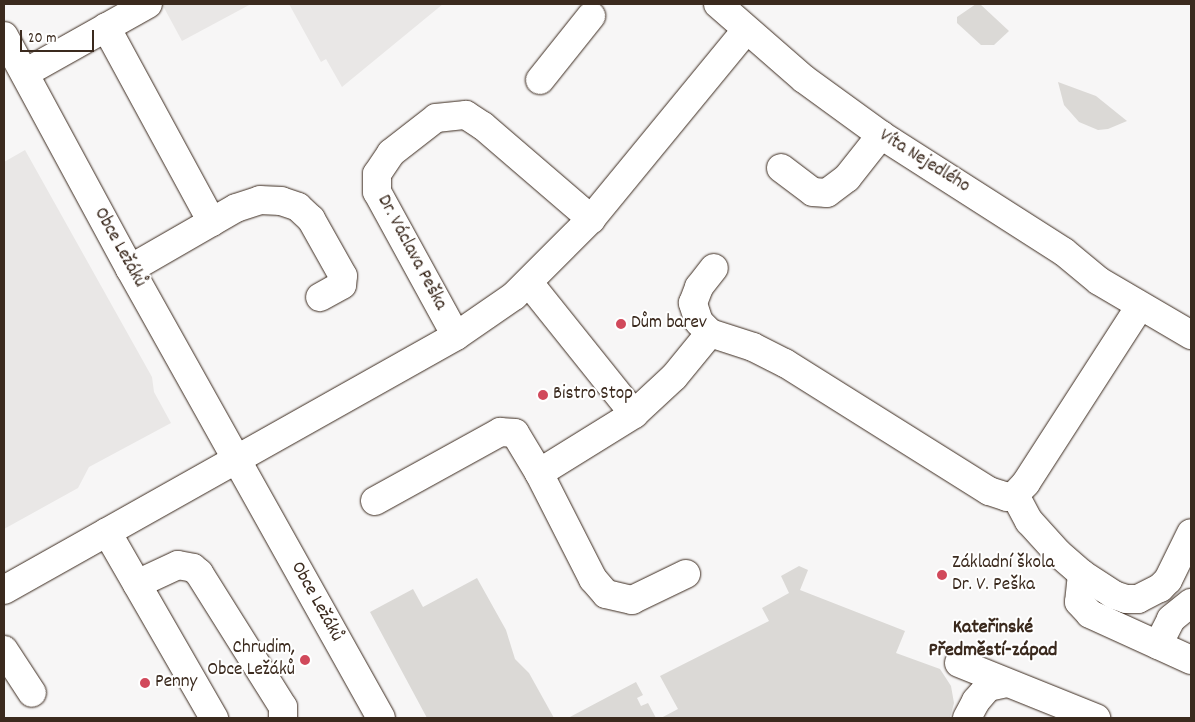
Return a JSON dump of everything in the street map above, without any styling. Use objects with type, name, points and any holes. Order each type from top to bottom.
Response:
[{"type":"street","points":[[24,73],[148,4]]},
{"type":"street","name":"Víta Nejedlého","points":[[718,4],[804,79],[880,135],[1040,237],[1099,281],[1191,335]]},
{"type":"street","points":[[540,80],[590,8]]},
{"type":"street","points":[[106,27],[212,222]]},
{"type":"street","points":[[4,590],[456,336],[529,283],[590,219],[746,30]]},
{"type":"street","name":"Obce Ležáků","points":[[4,36],[130,269],[381,718]]},
{"type":"street","name":"Dr. Václava Peška","points":[[456,336],[377,192],[376,174],[391,153],[436,118],[466,116],[483,126],[590,219]]},
{"type":"street","points":[[781,168],[813,192],[828,193],[847,178],[880,135]]},
{"type":"street","points":[[130,269],[212,222],[260,200],[281,201],[298,207],[316,227],[344,280],[342,285],[320,297]]},
{"type":"street","points":[[714,268],[699,287],[693,303],[699,322],[710,333],[753,347],[785,363],[989,491],[1007,497],[1015,495],[1026,483],[1140,306]]},
{"type":"street","points":[[529,283],[634,414]]},
{"type":"street","points":[[539,473],[634,414],[674,378],[710,333]]},
{"type":"street","points":[[376,501],[506,430],[518,437],[539,473],[593,579],[606,594],[632,600],[686,574]]},
{"type":"street","points":[[1015,495],[1042,538],[1082,574],[1114,595],[1138,599],[1160,588],[1168,580],[1191,533]]},
{"type":"street","points":[[107,532],[214,718]]},
{"type":"street","points":[[137,584],[178,566],[186,566],[199,573],[283,707],[283,718]]},
{"type":"street","points":[[1082,574],[1078,595],[1083,608],[1099,620],[1191,660]]},
{"type":"street","points":[[1158,645],[1171,619],[1191,603]]},
{"type":"street","points":[[4,650],[32,693]]},
{"type":"street","points":[[960,663],[1096,718]]},
{"type":"street","points":[[967,718],[976,701],[988,687],[1007,683]]},
{"type":"shaded area","points":[[162,4],[251,4],[182,41]]},
{"type":"shaded area","points":[[289,4],[443,4],[342,87],[326,59],[321,62]]},
{"type":"shaded area","points":[[976,4],[980,4],[1009,31],[994,45],[981,45],[957,23],[957,17]]},
{"type":"shaded area","points":[[1058,82],[1096,96],[1127,121],[1108,129],[1098,130],[1079,122],[1064,105]]},
{"type":"shaded area","points":[[25,150],[152,377],[154,392],[171,423],[89,467],[78,488],[4,529],[4,162]]},
{"type":"shaded area","points":[[799,566],[808,570],[800,590],[905,631],[896,653],[940,669],[951,686],[954,703],[950,718],[661,718],[678,709],[660,676],[769,621],[762,608],[789,593],[781,576]]},
{"type":"shaded area","points":[[477,578],[506,630],[515,659],[529,673],[554,718],[427,718],[370,612],[413,589],[423,607]]},
{"type":"shaded area","points":[[636,682],[643,695],[637,698],[641,706],[648,703],[656,718],[568,718]]},
{"type":"place","name":"Dům barev","points":[[621,324]]},
{"type":"place","name":"Bistro Stop","points":[[543,395]]},
{"type":"place","name":"Základní škola Dr. V. Peška","points":[[942,575]]},
{"type":"place","name":"Chrudim, Obce Ležáků","points":[[305,660]]},
{"type":"place","name":"Penny","points":[[145,683]]},
{"type":"district","name":"Kateřinské Předměstí-západ","points":[[993,640]]}]
